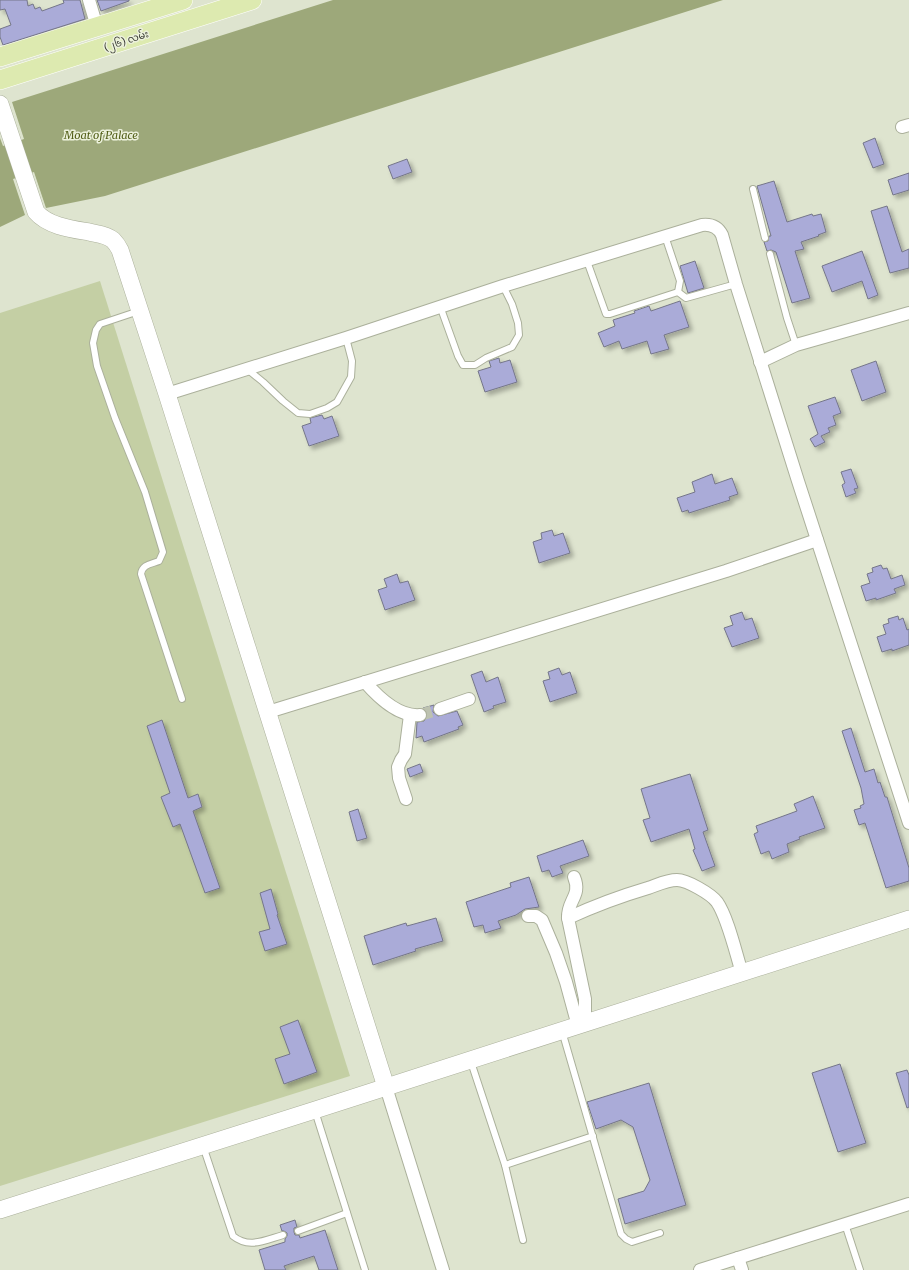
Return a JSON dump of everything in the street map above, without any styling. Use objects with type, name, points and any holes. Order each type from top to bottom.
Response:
[{"type":"main road","name":"(၂၆) လမ်း","points":[[0,57],[183,0]]},
{"type":"main road","name":"(၂၆) လမ်း","points":[[0,80],[252,0]]},
{"type":"street","points":[[89,0],[97,27]]},
{"type":"street","points":[[0,104],[36,212],[45,220],[62,227],[107,236],[113,240],[120,250],[268,712],[443,1270]]},
{"type":"street","points":[[167,394],[346,338],[503,286],[665,236],[708,224],[718,229],[722,235],[760,362],[909,823]]},
{"type":"street","points":[[760,362],[796,345],[909,312]]},
{"type":"street","points":[[268,712],[726,571],[817,540]]},
{"type":"street","points":[[365,682],[385,702],[415,715],[406,754],[398,767],[399,778],[406,799]]},
{"type":"street","points":[[440,709],[469,699]]},
{"type":"street","points":[[574,876],[577,887],[568,910],[568,918],[585,999],[582,1025]]},
{"type":"street","points":[[568,918],[589,908],[634,892],[669,881],[679,880],[706,893],[716,901],[730,934],[742,974]]},
{"type":"street","points":[[528,916],[536,916],[542,920],[556,953],[582,1025]]},
{"type":"street","points":[[0,1210],[742,974],[909,919]]},
{"type":"street","points":[[700,1270],[909,1204]]},
{"type":"street","points":[[738,1258],[742,1270]]},
{"type":"lane","points":[[752,189],[766,238]]},
{"type":"lane","points":[[665,236],[680,281],[678,292]]},
{"type":"lane","points":[[770,254],[787,318],[796,345]]},
{"type":"lane","points":[[587,261],[606,314],[678,292]]},
{"type":"lane","points":[[678,292],[686,298],[736,284]]},
{"type":"lane","points":[[440,306],[458,356],[463,365],[475,365],[486,358],[512,347],[519,335],[518,323],[512,304],[503,286]]},
{"type":"lane","points":[[140,311],[100,324],[96,330],[93,343],[97,366],[115,418],[146,492],[163,552],[159,561],[147,564],[141,570],[141,574],[182,699]]},
{"type":"lane","points":[[247,369],[298,413],[310,414],[327,408],[337,402],[351,377],[352,361],[346,338]]},
{"type":"lane","points":[[562,1031],[621,1234],[632,1242],[660,1233]]},
{"type":"lane","points":[[471,1060],[504,1165],[523,1240]]},
{"type":"lane","points":[[315,1110],[365,1270]]},
{"type":"lane","points":[[504,1165],[593,1136]]},
{"type":"lane","points":[[203,1146],[233,1236],[248,1244],[283,1235]]},
{"type":"lane","points":[[298,1231],[347,1213]]},
{"type":"lane","points":[[845,1224],[860,1270]]},
{"type":"shaded area","points":[[100,281],[350,1076],[0,1186],[0,313]]},
{"type":"water","name":"Moat of Palace","points":[[333,0],[723,0],[105,196],[46,208],[34,172],[13,179],[25,215],[0,227],[0,138],[3,146],[24,139],[12,102]]},
{"type":"building","points":[[0,0],[27,0],[28,6],[33,4],[35,9],[40,7],[42,11],[64,3],[63,0],[80,0],[85,19],[3,45],[0,37],[0,29],[11,25],[5,9],[0,10]]},
{"type":"building","points":[[97,0],[129,0],[129,1],[101,11]]},
{"type":"building","points":[[875,138],[884,164],[873,168],[863,143]]},
{"type":"building","points":[[407,159],[412,172],[393,179],[388,166]]},
{"type":"building","points":[[909,173],[909,190],[893,195],[888,180]]},
{"type":"building","points":[[774,181],[787,222],[812,214],[813,216],[821,214],[826,232],[801,242],[804,249],[795,251],[810,298],[792,303],[776,252],[771,250],[767,251],[764,242],[768,241],[769,236],[771,236],[757,186]]},
{"type":"building","points":[[887,206],[902,252],[909,249],[909,268],[890,273],[871,211]]},
{"type":"building","points":[[862,251],[878,295],[868,299],[862,281],[832,292],[822,266]]},
{"type":"building","points":[[695,261],[704,288],[688,293],[680,266]]},
{"type":"building","points":[[680,301],[689,327],[664,335],[669,349],[651,354],[647,341],[622,349],[619,341],[604,347],[598,333],[615,326],[613,320],[635,313],[634,311],[649,306],[651,311]]},
{"type":"building","points":[[499,358],[500,363],[510,360],[517,382],[485,392],[478,371],[491,367],[489,361]]},
{"type":"building","points":[[876,361],[886,392],[862,401],[851,370]]},
{"type":"building","points":[[835,397],[841,413],[833,416],[836,425],[828,428],[830,432],[821,436],[825,442],[815,447],[810,439],[818,434],[808,406]]},
{"type":"building","points":[[322,415],[324,419],[332,416],[339,436],[309,446],[302,426],[311,423],[310,418]]},
{"type":"building","points":[[851,469],[858,488],[854,489],[856,493],[846,497],[842,485],[845,483],[841,472]]},
{"type":"building","points":[[712,474],[715,484],[732,478],[738,494],[729,497],[730,500],[689,513],[688,510],[682,512],[677,498],[695,492],[692,482]]},
{"type":"building","points":[[552,530],[554,536],[563,533],[570,553],[539,563],[533,542],[542,539],[541,533]]},
{"type":"building","points":[[881,565],[883,569],[887,568],[891,579],[902,575],[905,585],[894,589],[896,593],[876,600],[876,598],[866,601],[861,586],[870,583],[867,574],[873,572],[872,568]]},
{"type":"building","points":[[397,574],[400,583],[408,581],[415,600],[385,610],[378,590],[387,587],[384,579]]},
{"type":"building","points":[[742,612],[745,620],[752,618],[759,638],[732,647],[724,628],[733,625],[730,616]]},
{"type":"building","points":[[898,616],[899,620],[903,618],[907,630],[909,629],[909,645],[892,651],[892,649],[882,652],[877,637],[886,634],[883,625],[889,623],[888,619]]},
{"type":"building","points":[[559,668],[562,675],[570,672],[577,693],[550,702],[543,681],[550,679],[548,672]]},
{"type":"building","points":[[482,671],[486,682],[498,677],[506,702],[493,706],[494,708],[484,712],[471,675]]},
{"type":"building","points":[[434,705],[433,712],[438,716],[457,711],[463,725],[458,727],[459,729],[424,742],[422,736],[416,738],[417,722],[424,721],[427,716],[426,711],[423,708]]},
{"type":"building","points":[[162,720],[188,798],[198,794],[202,807],[193,811],[220,888],[205,893],[180,824],[173,827],[161,797],[170,793],[147,726]]},
{"type":"building","points":[[851,728],[865,772],[874,769],[878,783],[880,782],[885,797],[887,797],[909,868],[909,881],[886,888],[865,823],[859,825],[854,810],[861,808],[860,806],[864,804],[861,788],[842,731]]},
{"type":"building","points":[[420,764],[423,772],[410,777],[407,769]]},
{"type":"building","points":[[690,774],[708,830],[703,832],[715,866],[702,871],[693,850],[695,849],[689,829],[651,842],[643,820],[650,818],[641,789]]},
{"type":"building","points":[[813,796],[825,828],[799,837],[800,839],[787,844],[789,852],[772,859],[769,851],[761,854],[754,834],[758,832],[756,826],[797,811],[794,804]]},
{"type":"building","points":[[358,809],[367,838],[357,841],[349,812]]},
{"type":"building","points":[[583,840],[589,856],[560,866],[563,873],[552,877],[549,870],[542,872],[537,856]]},
{"type":"building","points":[[529,877],[539,907],[525,909],[516,915],[498,921],[501,928],[485,933],[483,925],[474,927],[466,902],[511,887],[510,883]]},
{"type":"building","points":[[271,889],[277,915],[287,944],[265,951],[259,932],[270,929],[260,893]]},
{"type":"building","points":[[436,918],[443,941],[415,949],[416,951],[373,965],[364,936],[406,923],[407,926]]},
{"type":"building","points":[[298,1020],[317,1072],[284,1084],[275,1059],[290,1054],[280,1027]]},
{"type":"building","points":[[840,1064],[866,1143],[838,1152],[812,1073]]},
{"type":"building","points":[[907,1070],[909,1075],[909,1107],[907,1108],[896,1073]]},
{"type":"building","points":[[649,1083],[686,1205],[625,1224],[618,1199],[644,1191],[650,1180],[633,1127],[621,1120],[596,1129],[587,1102]]},
{"type":"building","points":[[295,1220],[297,1227],[294,1228],[294,1232],[295,1235],[299,1235],[300,1238],[325,1230],[338,1270],[319,1270],[314,1256],[284,1266],[286,1270],[265,1270],[259,1250],[285,1242],[287,1233],[282,1231],[280,1225]]},
{"type":"tunnel","points":[[420,715],[440,709]]}]
